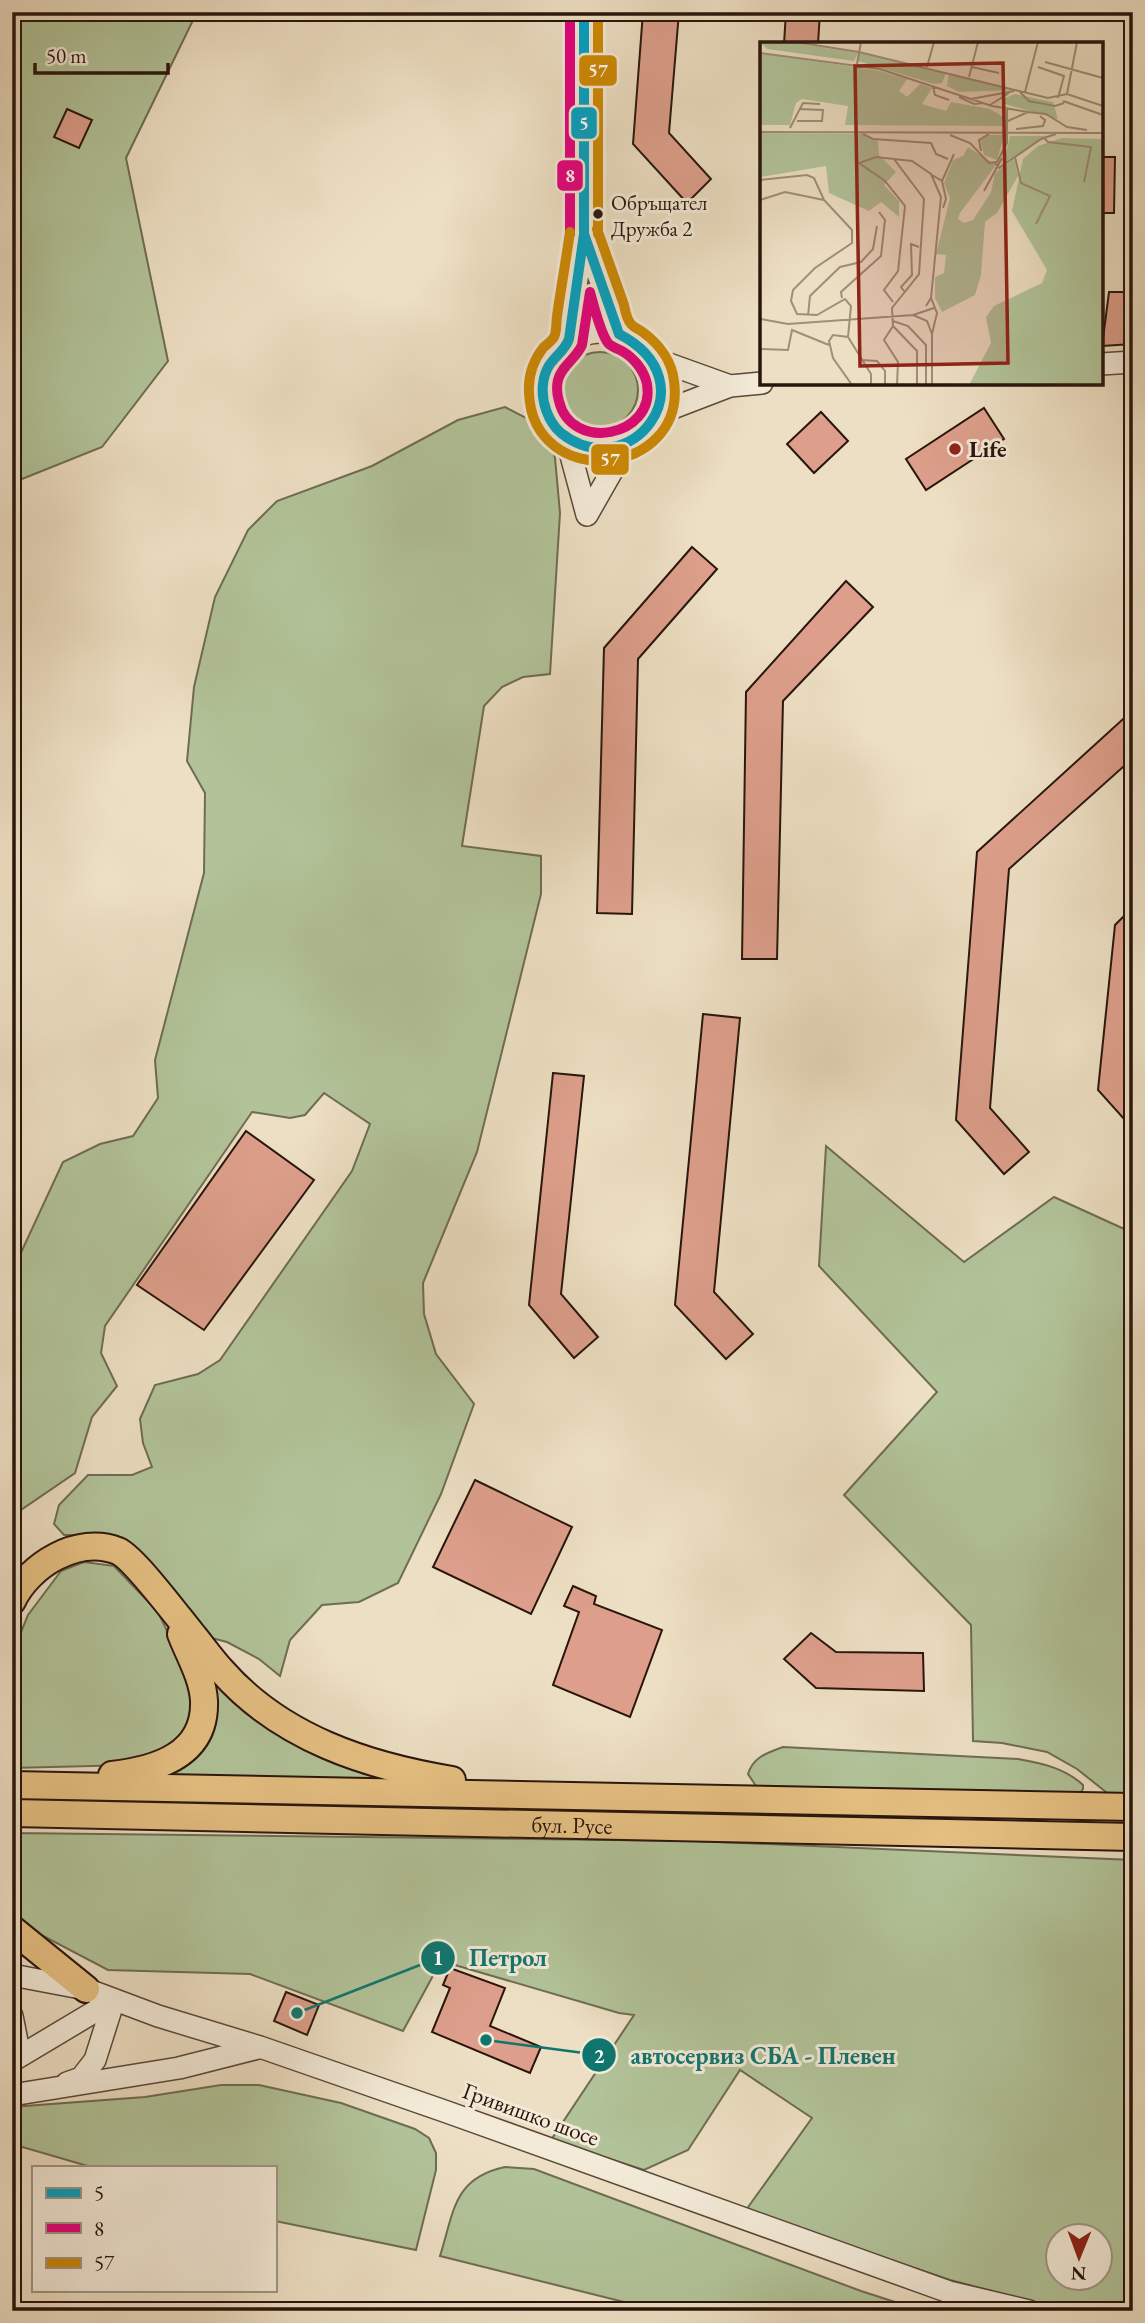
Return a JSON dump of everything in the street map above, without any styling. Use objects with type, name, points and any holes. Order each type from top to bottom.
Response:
[{"type":"main road","points":[[12,1601],[20,1585],[31,1573],[70,1552],[100,1547],[121,1552],[168,1603],[223,1672],[265,1710],[310,1738],[405,1772],[540,1795]]},
{"type":"main road","points":[[21,1786],[142,1771],[179,1756],[189,1744],[197,1731],[204,1701],[194,1665],[168,1603]]},
{"type":"main road","name":"бул. Русе","points":[[21,1786],[1133,1807]]},
{"type":"main road","name":"бул. Русе","points":[[21,1813],[1133,1837]]},
{"type":"main road","points":[[12,1930],[86,1989]]},
{"type":"street","points":[[567,344],[584,234],[584,12]]},
{"type":"street","points":[[584,234],[619,334]]},
{"type":"street","points":[[592,333],[619,334],[639,345],[652,358],[659,376],[661,396],[657,414],[647,428],[628,443],[609,449],[578,444],[566,437],[551,420],[547,410],[543,393],[548,368],[553,358],[567,344],[592,333]]},
{"type":"street","points":[[652,358],[730,386]]},
{"type":"street","points":[[1103,364],[1133,362]]},
{"type":"street","points":[[657,414],[730,386],[760,383]]},
{"type":"street","points":[[566,437],[587,515],[628,443]]},
{"type":"street","name":"Гривишко шосе","points":[[12,1975],[86,1989],[158,2017],[260,2047],[447,2112],[949,2292],[1029,2311]]},
{"type":"street","points":[[12,2061],[114,2000]]},
{"type":"street","points":[[52,2089],[81,2078],[95,2060],[114,2000]]},
{"type":"street","points":[[12,2016],[18,2046],[12,2053]]},
{"type":"street","points":[[12,2095],[179,2068],[260,2047]]},
{"type":"green space","points":[[12,12],[197,12],[126,158],[168,361],[102,447],[12,483]]},
{"type":"green space","points":[[600,352],[615,355],[627,363],[635,375],[638,390],[635,405],[627,417],[615,425],[600,428],[585,425],[573,417],[565,405],[562,390],[565,375],[573,363],[585,355]]},
{"type":"green space","points":[[505,407],[534,422],[550,439],[555,458],[560,513],[550,674],[523,677],[502,687],[484,706],[462,846],[541,856],[541,894],[477,1152],[423,1283],[424,1314],[436,1354],[474,1404],[441,1494],[398,1583],[359,1602],[322,1605],[290,1640],[280,1676],[259,1659],[227,1642],[200,1635],[128,1545],[81,1535],[64,1535],[54,1524],[59,1505],[88,1475],[132,1475],[152,1467],[143,1443],[140,1419],[155,1385],[198,1374],[220,1360],[352,1171],[370,1124],[324,1093],[305,1115],[290,1118],[252,1112],[105,1326],[101,1353],[117,1386],[92,1417],[75,1473],[12,1516],[12,1272],[63,1162],[100,1144],[133,1136],[158,1098],[155,1060],[204,873],[205,793],[187,761],[194,687],[215,597],[248,530],[277,501],[372,466],[458,420]]},
{"type":"green space","points":[[826,1146],[964,1262],[1054,1197],[1133,1233],[1133,1797],[1111,1796],[1077,1769],[1047,1752],[1002,1743],[973,1741],[971,1625],[844,1495],[937,1392],[819,1266]]},
{"type":"green space","points":[[84,1562],[114,1566],[158,1612],[193,1685],[195,1713],[184,1738],[132,1765],[12,1768],[12,1654],[28,1615],[61,1571]]},
{"type":"green space","points":[[198,1652],[395,1779],[153,1777],[195,1753]]},
{"type":"green space","points":[[783,1747],[1018,1759],[1061,1770],[1083,1785],[1083,1789],[1080,1793],[1071,1794],[756,1786],[748,1774],[753,1763],[761,1756]]},
{"type":"green space","points":[[12,1833],[696,1841],[1133,1860],[1133,2311],[1069,2311],[950,2280],[746,2210],[812,2118],[740,2070],[688,2150],[644,2170],[551,2140],[634,2015],[619,2013],[441,1961],[403,2031],[250,1974],[108,1970],[26,1927],[12,1915]]},
{"type":"green space","points":[[221,2085],[259,2085],[341,2103],[415,2129],[429,2138],[436,2153],[436,2170],[416,2250],[276,2221],[276,2166],[88,2166],[12,2144],[12,2107],[145,2097]]},
{"type":"green space","points":[[505,2167],[534,2169],[861,2291],[923,2311],[660,2311],[440,2256],[453,2211],[465,2188],[488,2172]]},
{"type":"building","points":[[643,12],[679,12],[669,133],[711,179],[687,203],[633,144]]},
{"type":"building","points":[[786,12],[820,12],[818,42],[784,42]]},
{"type":"building","points":[[67,109],[92,120],[79,148],[54,137]]},
{"type":"building","points":[[1103,157],[1115,157],[1114,213],[1103,213]]},
{"type":"building","points":[[1109,292],[1133,292],[1133,344],[1103,346]]},
{"type":"building","name":"Life","points":[[984,408],[1004,439],[926,490],[906,459]]},
{"type":"building","points":[[821,412],[848,441],[814,473],[787,444]]},
{"type":"building","points":[[692,547],[717,569],[638,659],[632,914],[597,913],[604,648]]},
{"type":"building","points":[[846,581],[873,607],[783,701],[777,959],[742,959],[746,692]]},
{"type":"building","points":[[1133,710],[1133,758],[1009,869],[990,1108],[1029,1152],[1004,1174],[956,1120],[977,852]]},
{"type":"building","points":[[1133,907],[1133,1044],[1128,1081],[1133,1087],[1133,1129],[1098,1090],[1115,925]]},
{"type":"building","points":[[703,1014],[740,1018],[714,1292],[753,1334],[726,1359],[675,1305]]},
{"type":"building","points":[[553,1073],[584,1076],[561,1294],[598,1337],[574,1358],[529,1305]]},
{"type":"building","points":[[246,1131],[314,1180],[204,1330],[137,1285]]},
{"type":"building","points":[[475,1480],[572,1527],[531,1614],[433,1567]]},
{"type":"building","points":[[573,1586],[596,1596],[594,1604],[662,1630],[630,1717],[553,1685],[579,1612],[564,1606]]},
{"type":"building","points":[[811,1633],[836,1652],[923,1653],[924,1691],[816,1688],[784,1659]]},
{"type":"building","points":[[450,1968],[505,1988],[490,2026],[541,2047],[530,2073],[432,2032],[450,1988],[443,1985]]},
{"type":"building","points":[[286,1992],[319,2005],[307,2035],[274,2021]]},
{"type":"transit line","name":"8","points":[[570,12],[570,234]]},
{"type":"transit line","name":"5","points":[[584,12],[584,234]]},
{"type":"transit line","name":"57","points":[[598,12],[598,234]]},
{"type":"transit line","name":"57","points":[[570,232],[556,332],[539,353],[534,364],[529,393],[537,425],[555,446],[580,458],[608,460],[635,453],[657,437],[672,413],[674,381],[671,367],[660,348],[628,320],[597,229]]},
{"type":"transit line","name":"5","points":[[584,234],[619,334],[646,355],[659,378],[660,401],[651,422],[634,438],[612,447],[587,446],[561,433],[549,417],[543,397],[547,368],[569,339],[584,234]]},
{"type":"transit line","name":"8","points":[[590,292],[608,343],[634,361],[644,374],[647,384],[646,402],[639,416],[626,426],[611,432],[594,432],[579,428],[567,417],[557,393],[560,375],[582,345],[590,292]]},
{"type":"place","name":"Обръщател Дружба 2","points":[[598,214]]},
{"type":"place","name":"Life","points":[[955,449]]},
{"type":"place","name":"Петрол","points":[[297,2013]]},
{"type":"place","name":"автосервиз СБА - Плевен","points":[[486,2040]]}]
